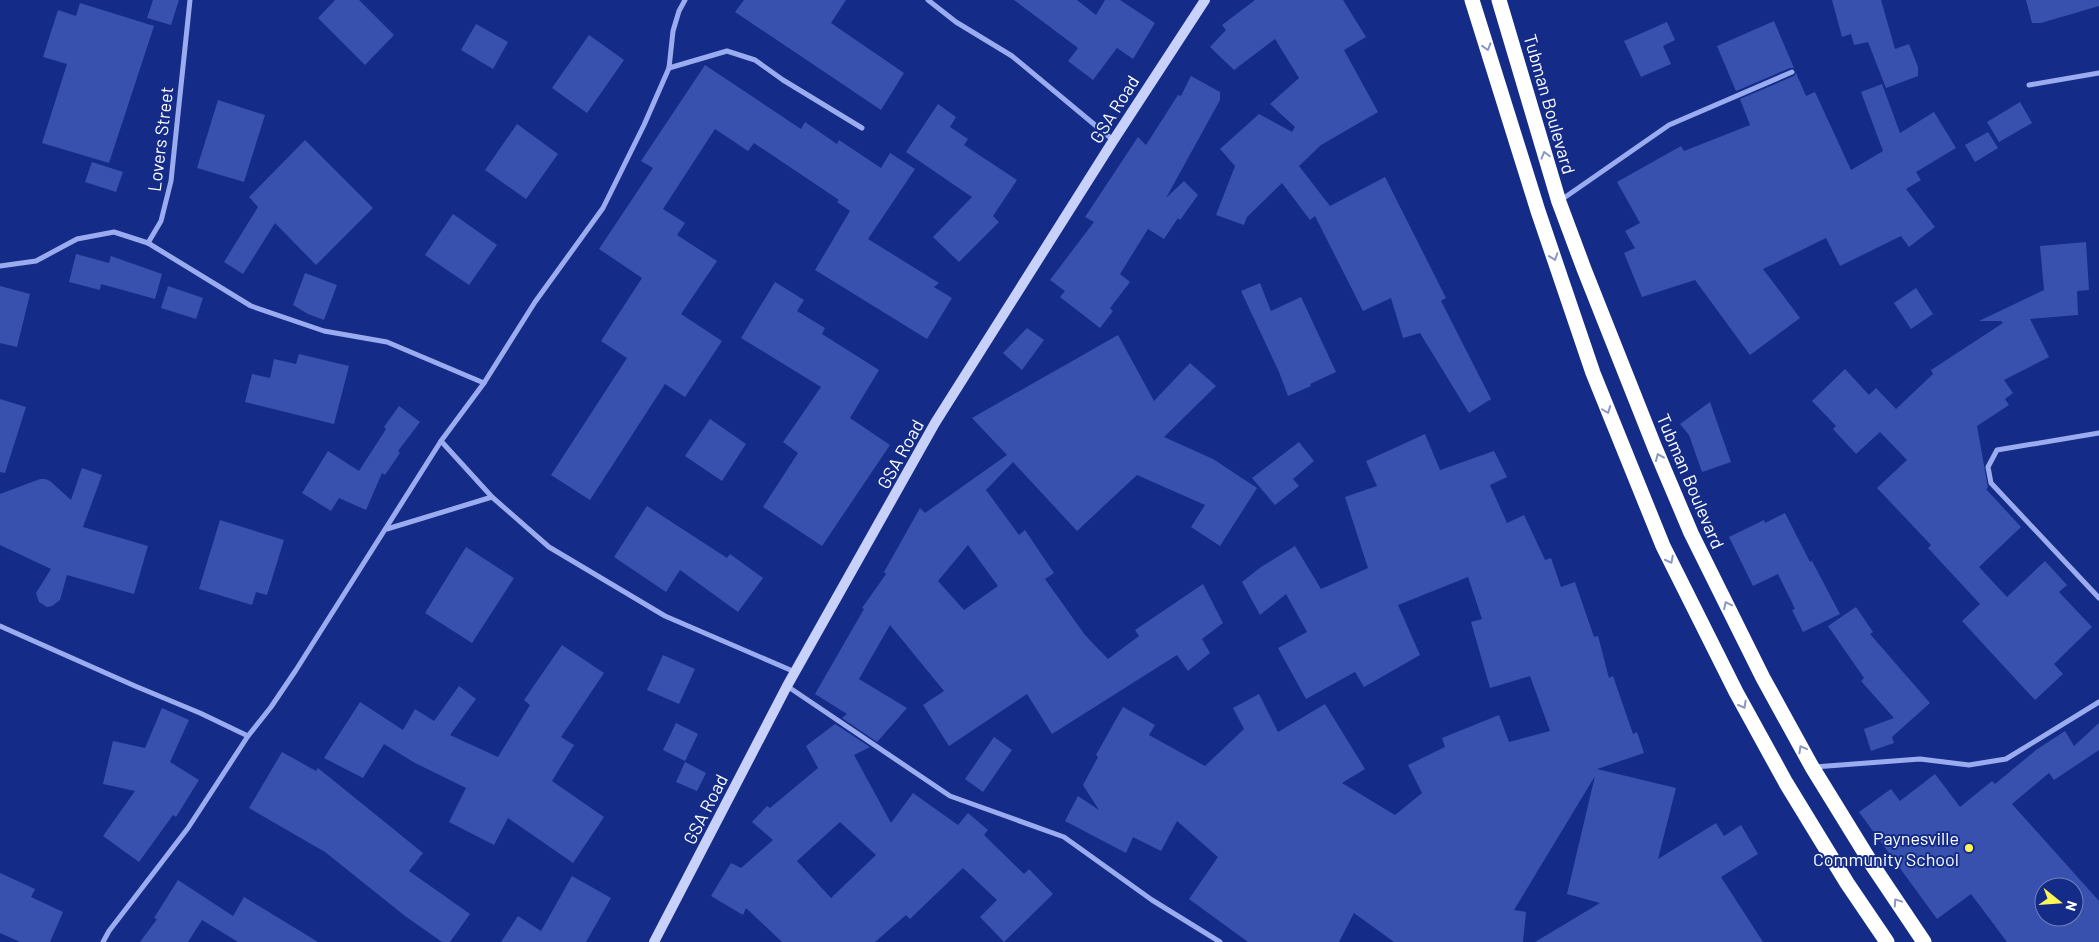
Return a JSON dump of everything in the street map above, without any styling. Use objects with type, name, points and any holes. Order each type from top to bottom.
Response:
[{"type":"highway","points":[[1472,0],[1538,211],[1593,373],[1663,546],[1736,692],[1786,782],[1847,883],[1887,942]]},
{"type":"highway","name":"Tubman Boulevard","points":[[1499,0],[1559,202],[1655,448],[1691,533],[1762,678],[1812,767],[1873,866],[1924,942]]},
{"type":"street","name":"Lovers Street","points":[[148,242],[161,221],[172,180],[190,0]]},
{"type":"street","points":[[103,942],[109,930],[188,828],[248,736],[271,707],[442,441],[484,383],[535,302],[603,208],[644,125],[669,68],[674,31],[679,11],[685,0]]},
{"type":"street","points":[[928,0],[956,22],[1012,56],[1113,141]]},
{"type":"street","name":"GSA Road","points":[[654,942],[787,686],[936,424],[1113,141],[1205,0]]},
{"type":"street","points":[[669,68],[727,51],[755,60],[783,80],[862,128]]},
{"type":"street","points":[[1559,202],[1669,125],[1792,72]]},
{"type":"street","points":[[2029,85],[2099,73]]},
{"type":"street","points":[[0,266],[36,261],[77,239],[114,232],[148,242],[251,306],[324,330],[388,342],[484,383]]},
{"type":"street","points":[[2099,433],[1997,450],[1988,467],[1991,483],[2099,598]]},
{"type":"street","points":[[442,441],[492,497],[550,546],[665,616],[796,672]]},
{"type":"street","points":[[387,529],[492,497]]},
{"type":"street","points":[[0,626],[200,713],[248,736]]},
{"type":"street","points":[[787,686],[950,796],[1064,837],[1152,900],[1220,942]]},
{"type":"street","points":[[1812,767],[1920,759],[1968,765],[2006,759],[2099,702]]},
{"type":"building","points":[[153,0],[179,0],[171,25],[147,18]]},
{"type":"building","points":[[335,0],[359,0],[394,35],[365,65],[318,18]]},
{"type":"building","points":[[744,0],[846,0],[831,23],[904,73],[881,110],[735,12]]},
{"type":"building","points":[[1014,0],[1077,0],[1096,15],[1105,0],[1120,0],[1155,23],[1133,59],[1117,48],[1093,80],[1068,61],[1078,48]]},
{"type":"building","points":[[1255,0],[1343,0],[1366,37],[1344,50],[1378,112],[1321,145],[1299,166],[1330,206],[1385,177],[1446,298],[1441,301],[1491,399],[1469,413],[1420,333],[1403,338],[1391,298],[1363,311],[1315,216],[1310,220],[1282,183],[1247,217],[1244,225],[1216,215],[1235,166],[1220,149],[1259,114],[1292,132],[1295,127],[1270,104],[1299,78],[1275,39],[1234,70],[1210,47],[1226,30],[1222,25]]},
{"type":"building","points":[[1832,0],[1881,0],[1895,49],[1909,44],[1918,67],[1918,76],[1886,88],[1868,42],[1854,45],[1851,34],[1842,37]]},
{"type":"building","points":[[2026,0],[2099,0],[2099,6],[2041,23],[2032,23]]},
{"type":"building","points":[[80,3],[154,26],[109,163],[42,143],[67,64],[43,57],[58,10],[76,16]]},
{"type":"building","points":[[1774,21],[1794,68],[1736,91],[1717,46]]},
{"type":"building","points":[[1667,22],[1675,40],[1663,46],[1671,64],[1641,77],[1624,41]]},
{"type":"building","points":[[476,24],[508,42],[493,69],[461,50]]},
{"type":"building","points":[[589,35],[624,60],[587,113],[552,88]]},
{"type":"building","points":[[705,65],[801,129],[805,122],[837,144],[839,140],[881,168],[890,153],[915,169],[868,239],[939,283],[934,287],[952,298],[927,339],[815,270],[850,211],[837,202],[839,200],[754,143],[748,151],[715,129],[663,209],[685,223],[677,235],[717,261],[681,314],[722,341],[685,397],[665,384],[590,500],[551,475],[627,358],[601,341],[642,278],[599,249],[653,168],[641,161]]},
{"type":"building","points":[[1796,73],[1806,96],[1815,92],[1851,170],[1883,151],[1861,92],[1882,84],[1900,133],[1934,112],[1956,148],[1916,172],[1921,180],[1906,189],[1935,227],[1909,247],[1901,236],[1840,266],[1826,238],[1763,269],[1800,318],[1750,355],[1695,280],[1642,297],[1624,253],[1635,248],[1625,231],[1640,223],[1617,182],[1681,146],[1684,151],[1750,125],[1740,99],[1794,76]]},
{"type":"building","points":[[1191,76],[1220,92],[1220,100],[1166,198],[1184,181],[1198,195],[1180,220],[1178,218],[1164,239],[1148,229],[1120,274],[1130,282],[1110,308],[1113,311],[1100,328],[1060,297],[1065,291],[1050,280],[1094,222],[1085,217],[1138,137],[1146,145],[1178,95],[1181,96]]},
{"type":"building","points":[[218,100],[265,115],[244,182],[197,168]]},
{"type":"building","points":[[2020,102],[2032,123],[1999,142],[1987,122]]},
{"type":"building","points":[[938,104],[956,117],[950,127],[968,139],[964,145],[1017,180],[993,216],[999,222],[959,262],[933,237],[972,197],[906,152]]},
{"type":"building","points":[[517,124],[558,154],[526,199],[485,170]]},
{"type":"building","points":[[1988,132],[1998,148],[1975,162],[1965,145]]},
{"type":"building","points":[[305,140],[373,208],[316,265],[275,223],[243,274],[224,262],[258,207],[249,197]]},
{"type":"building","points":[[92,162],[123,172],[116,192],[85,182]]},
{"type":"building","points":[[453,214],[497,245],[469,285],[425,255]]},
{"type":"building","points":[[2086,242],[2089,290],[2077,291],[2078,315],[2030,319],[2049,357],[2004,380],[2013,393],[2005,399],[2009,405],[1977,426],[1988,488],[1986,489],[2021,527],[1979,567],[2007,597],[2045,561],[2067,585],[2059,592],[2092,627],[2054,664],[2063,674],[2035,700],[1962,621],[1980,604],[1928,548],[1931,545],[1877,488],[1907,460],[1880,432],[1856,454],[1833,429],[1836,426],[1812,401],[1845,369],[1869,395],[1876,388],[1896,409],[1933,374],[1931,370],[2003,323],[2001,321],[1979,321],[2044,290],[2040,246]]},
{"type":"building","points":[[76,254],[109,263],[111,256],[162,274],[155,299],[101,284],[100,290],[69,282]]},
{"type":"building","points":[[305,273],[337,285],[324,320],[308,314],[293,305]]},
{"type":"building","points":[[775,282],[804,300],[797,311],[825,328],[822,334],[879,370],[850,418],[890,445],[822,546],[763,507],[798,453],[783,442],[821,387],[741,338]]},
{"type":"building","points":[[1260,283],[1271,311],[1301,297],[1336,372],[1288,396],[1279,372],[1241,291]]},
{"type":"building","points":[[0,286],[30,294],[17,347],[0,343]]},
{"type":"building","points":[[168,286],[203,298],[196,319],[161,308]]},
{"type":"building","points":[[1916,288],[1933,314],[1911,329],[1894,303]]},
{"type":"building","points":[[1027,328],[1044,340],[1022,370],[1003,353]]},
{"type":"building","points":[[1118,335],[1154,401],[1190,363],[1216,386],[1164,437],[1213,459],[1257,488],[1220,546],[1191,527],[1205,505],[1137,475],[1077,531],[1013,462],[986,490],[1019,535],[1025,530],[1054,573],[1045,579],[1085,635],[1108,659],[1139,636],[1135,630],[1203,584],[1223,623],[1202,639],[1210,653],[1188,671],[1177,655],[1052,734],[1027,694],[949,746],[923,705],[944,691],[890,625],[859,679],[907,708],[877,742],[842,718],[847,714],[815,694],[864,609],[862,608],[886,574],[884,572],[920,508],[925,513],[1007,455],[972,418]],"holes":[[[968,545],[998,586],[964,610],[938,581]]]},
{"type":"building","points":[[299,354],[349,366],[334,424],[245,402],[252,374],[270,378],[274,359],[296,364]]},
{"type":"building","points":[[0,399],[26,407],[5,473],[0,472]]},
{"type":"building","points":[[1710,402],[1731,462],[1702,472],[1689,435],[1680,424]]},
{"type":"building","points":[[399,406],[420,422],[398,451],[400,453],[385,475],[382,473],[366,510],[339,498],[331,511],[302,493],[328,451],[359,471],[386,429],[384,427]]},
{"type":"building","points":[[710,419],[746,444],[722,481],[685,456]]},
{"type":"building","points":[[1425,434],[1440,470],[1494,451],[1507,477],[1490,485],[1507,523],[1524,515],[1545,560],[1551,558],[1561,587],[1575,582],[1594,637],[1598,636],[1609,678],[1613,676],[1633,734],[1637,732],[1644,753],[1597,769],[1676,788],[1658,859],[1716,823],[1724,836],[1741,825],[1758,854],[1721,877],[1763,942],[1535,942],[1600,903],[1567,894],[1595,776],[1514,910],[1526,912],[1523,942],[1394,942],[1354,913],[1339,942],[1248,942],[1189,899],[1218,857],[1177,821],[1161,851],[1133,837],[1126,853],[1065,821],[1078,796],[1099,810],[1083,785],[1098,757],[1096,755],[1123,707],[1155,725],[1149,735],[1205,766],[1244,729],[1233,708],[1259,694],[1278,732],[1325,704],[1365,769],[1342,783],[1395,815],[1422,793],[1408,765],[1445,747],[1442,738],[1499,715],[1509,742],[1550,731],[1530,676],[1490,688],[1471,622],[1482,619],[1468,577],[1398,605],[1420,655],[1364,687],[1355,672],[1306,699],[1278,648],[1307,632],[1286,594],[1260,615],[1242,582],[1261,567],[1295,546],[1321,589],[1368,568],[1345,497],[1377,486],[1366,461]]},
{"type":"building","points":[[1299,442],[1314,461],[1293,479],[1299,486],[1275,505],[1252,478]]},
{"type":"building","points":[[82,468],[102,475],[83,527],[148,546],[134,594],[67,575],[60,600],[47,607],[39,602],[36,593],[51,569],[0,545],[0,494],[40,479],[45,479],[50,481],[71,500]]},
{"type":"building","points":[[647,506],[727,558],[730,554],[763,578],[738,612],[680,570],[666,592],[614,557]]},
{"type":"building","points":[[1785,513],[1840,614],[1803,632],[1792,610],[1795,609],[1778,574],[1753,586],[1729,537],[1764,520],[1765,523]]},
{"type":"building","points":[[220,520],[284,540],[267,595],[256,592],[252,605],[199,589]]},
{"type":"building","points":[[466,547],[514,578],[472,643],[425,613]]},
{"type":"building","points":[[1856,607],[1873,632],[1870,634],[1930,703],[1892,737],[1894,743],[1871,751],[1864,729],[1894,718],[1861,681],[1864,678],[1828,626]]},
{"type":"building","points":[[562,645],[604,673],[561,737],[574,745],[552,781],[604,817],[573,863],[508,818],[494,845],[449,822],[466,788],[415,763],[384,744],[363,778],[324,758],[360,702],[403,730],[415,709],[434,721],[459,686],[476,699],[450,735],[498,757],[530,705],[524,700]]},
{"type":"building","points":[[663,655],[695,669],[679,704],[647,690]]},
{"type":"building","points":[[162,708],[189,720],[170,762],[199,780],[176,817],[173,815],[139,862],[103,836],[135,791],[103,784],[113,741],[145,748]]},
{"type":"building","points":[[676,723],[698,734],[685,761],[663,750]]},
{"type":"building","name":"Paynesville Community School","points":[[2099,723],[2099,750],[2054,780],[2049,773],[2012,804],[2077,877],[2034,877],[2034,927],[2084,927],[2084,884],[2099,901],[2099,942],[2007,942],[1971,894],[1937,919],[1859,812],[1891,789],[1900,801],[1935,774],[1960,807],[1992,781],[1995,784],[2036,750],[2065,731],[2074,746]]},
{"type":"building","points":[[835,724],[870,747],[854,755],[891,823],[913,793],[958,825],[968,813],[988,830],[984,835],[1024,874],[1029,869],[1053,894],[1004,942],[980,917],[997,900],[963,868],[910,919],[906,915],[875,942],[782,942],[746,908],[743,915],[711,896],[731,863],[741,868],[773,840],[752,822],[767,806],[770,808],[818,768],[806,746]],"holes":[[[840,822],[876,855],[831,898],[797,861]]]},
{"type":"building","points":[[994,737],[1012,750],[983,792],[965,779]]},
{"type":"building","points":[[282,752],[316,771],[318,768],[423,853],[409,871],[470,914],[450,942],[442,942],[405,916],[325,852],[249,808]]},
{"type":"building","points":[[685,762],[706,773],[697,791],[676,782]]},
{"type":"building","points":[[0,873],[35,889],[31,897],[63,912],[50,942],[20,942],[0,933]]},
{"type":"building","points":[[572,876],[611,898],[586,942],[501,942],[518,916],[541,931]]},
{"type":"building","points":[[178,880],[233,916],[244,897],[318,942],[238,942],[202,920],[188,942],[140,942],[157,919],[154,918]]},
{"type":"place","name":"Paynesville Community School","points":[[1969,848]]}]
